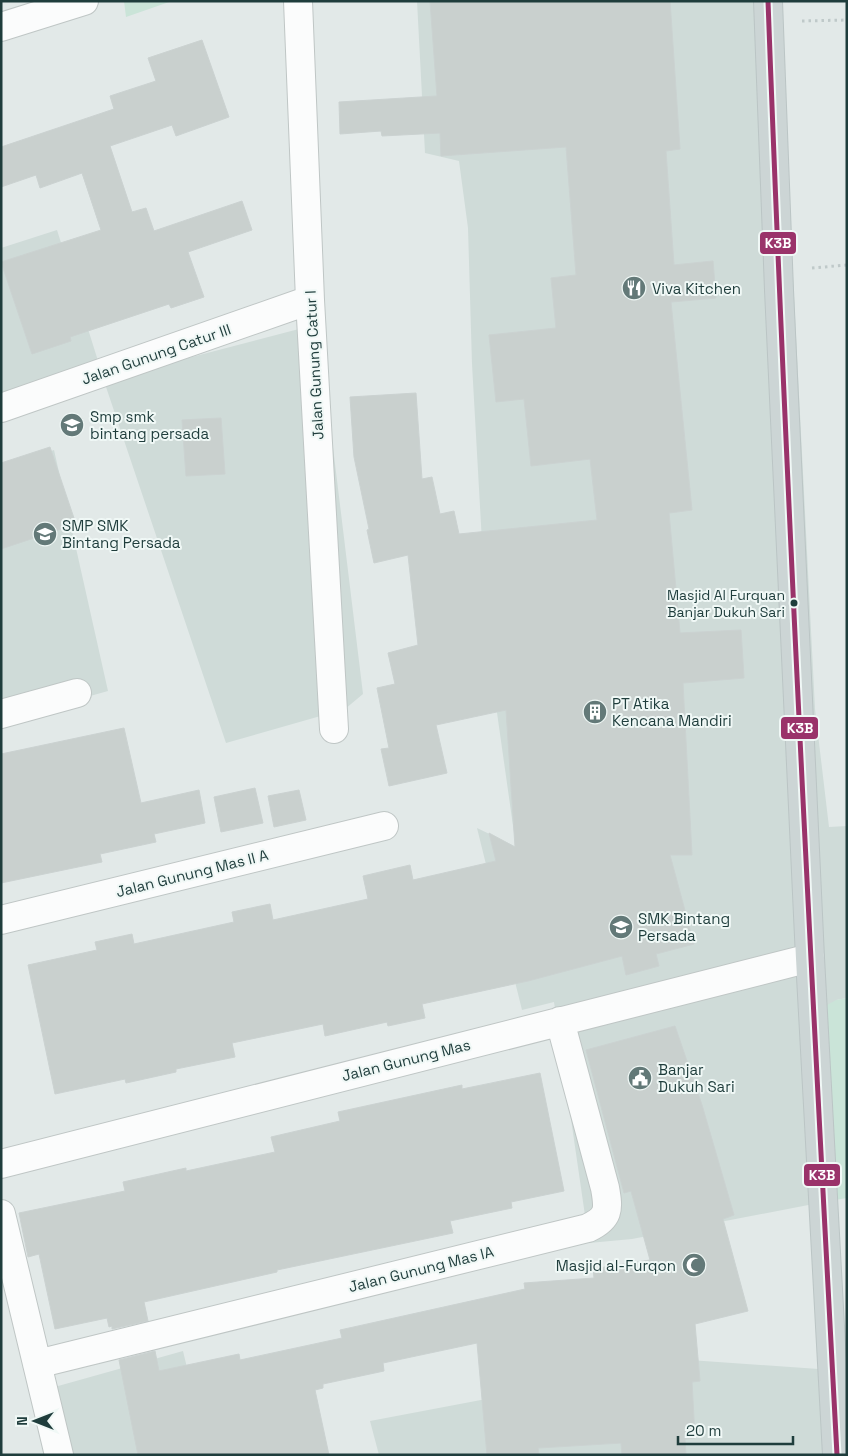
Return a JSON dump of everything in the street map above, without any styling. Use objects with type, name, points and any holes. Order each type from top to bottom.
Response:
[{"type":"main road","points":[[768,11],[810,958],[837,1455]]},
{"type":"street","points":[[1,27],[84,1]]},
{"type":"street","name":"Jalan Gunung Catur I","points":[[298,1],[310,300],[334,729]]},
{"type":"street","name":"Jalan Gunung Catur III","points":[[1,408],[310,300]]},
{"type":"street","points":[[1,714],[78,693]]},
{"type":"street","name":"Jalan Gunung Mas II A","points":[[1,920],[384,826]]},
{"type":"street","name":"Jalan Gunung Mas","points":[[1,1164],[810,958]]},
{"type":"street","name":"Jalan Gunung Mas IA","points":[[37,1364],[588,1228],[600,1222],[606,1212],[605,1188],[560,1021]]},
{"type":"street","points":[[1,1214],[59,1455]]},
{"type":"path","points":[[768,11],[847,20]]},
{"type":"shaded area","points":[[417,1],[779,1],[815,709],[829,827],[847,826],[847,998],[836,1000],[829,1201],[632,1239],[589,1243],[554,1002],[522,1010],[477,828],[516,847],[488,649],[472,364],[468,228],[459,161],[425,153]]},
{"type":"shaded area","points":[[57,230],[104,380],[318,324],[363,694],[345,709],[226,743],[104,381],[1,408],[1,248]]},
{"type":"shaded area","points":[[54,450],[108,691],[1,721],[1,470]]},
{"type":"shaded area","points":[[183,1351],[208,1455],[69,1455],[51,1388]]},
{"type":"shaded area","points":[[647,1357],[847,1371],[847,1455],[379,1455],[370,1421],[528,1391]]},
{"type":"green space","points":[[124,1],[172,1],[126,17]]},
{"type":"green space","points":[[847,998],[847,1198],[829,1201],[820,1009],[836,1000]]},
{"type":"building","points":[[430,1],[670,1],[680,149],[666,151],[674,265],[713,261],[716,298],[671,302],[692,510],[669,513],[680,633],[741,630],[744,678],[683,683],[692,855],[670,855],[694,944],[656,954],[659,966],[626,975],[622,956],[528,981],[422,1004],[425,1018],[388,1026],[387,1022],[325,1036],[323,1024],[232,1043],[235,1057],[176,1069],[176,1072],[126,1083],[125,1079],[55,1094],[28,965],[97,950],[95,942],[132,934],[134,944],[234,922],[232,912],[270,904],[273,920],[368,899],[363,876],[410,865],[413,880],[496,861],[489,833],[515,847],[506,710],[436,725],[447,773],[389,786],[381,749],[389,748],[377,688],[395,684],[388,653],[418,645],[408,555],[374,563],[354,457],[350,397],[416,393],[422,479],[432,477],[440,514],[454,511],[459,534],[597,520],[590,459],[531,466],[524,399],[496,402],[489,335],[556,328],[551,278],[576,275],[566,147],[441,156],[440,133],[382,136],[381,131],[340,134],[339,102],[437,96]]},
{"type":"building","points":[[202,40],[229,117],[176,136],[172,125],[110,146],[132,212],[146,208],[154,231],[242,201],[252,230],[188,252],[204,297],[171,308],[169,304],[70,337],[71,341],[32,354],[1,262],[101,230],[82,173],[40,188],[36,175],[1,187],[1,147],[114,109],[110,96],[156,81],[148,58]]},
{"type":"building","points":[[221,418],[225,474],[186,476],[182,420]]},
{"type":"building","points":[[50,447],[76,524],[1,549],[1,463]]},
{"type":"building","points":[[124,728],[141,803],[199,790],[205,823],[154,834],[156,842],[100,854],[102,862],[1,883],[1,754]]},
{"type":"building","points":[[255,788],[263,823],[221,832],[214,797]]},
{"type":"building","points":[[299,790],[306,820],[274,827],[268,796]]},
{"type":"building","points":[[675,1026],[702,1105],[734,1215],[723,1219],[748,1311],[695,1324],[700,1381],[692,1382],[695,1438],[685,1439],[686,1455],[622,1455],[621,1443],[538,1448],[539,1455],[487,1455],[477,1343],[383,1363],[384,1371],[323,1384],[323,1388],[315,1390],[329,1455],[138,1455],[119,1360],[155,1351],[159,1371],[239,1354],[240,1360],[342,1338],[340,1330],[525,1289],[524,1283],[594,1278],[593,1269],[650,1260],[631,1191],[624,1193],[586,1050]]},
{"type":"building","points":[[540,1073],[564,1191],[511,1202],[512,1208],[450,1221],[453,1233],[277,1270],[277,1272],[144,1302],[148,1321],[112,1329],[112,1326],[109,1327],[107,1318],[55,1329],[39,1254],[28,1257],[19,1213],[125,1191],[123,1182],[186,1168],[186,1171],[275,1152],[271,1137],[340,1121],[338,1112],[462,1085],[462,1089]]},
{"type":"transit line","name":"K3B","points":[[768,1],[800,728],[837,1455]]},
{"type":"place","name":"Viva Kitchen","points":[[634,288]]},
{"type":"place","name":"Smp smk bintang persada","points":[[72,425]]},
{"type":"place","name":"SMP SMK Bintang Persada","points":[[45,534]]},
{"type":"place","name":"Masjid Al Furquan Banjar Dukuh Sari","points":[[794,603]]},
{"type":"place","name":"PT Atika Kencana Mandiri","points":[[595,712]]},
{"type":"place","name":"SMK Bintang Persada","points":[[621,927]]},
{"type":"place","name":"Banjar Dukuh Sari","points":[[640,1078]]},
{"type":"place","name":"Masjid al-Furqon","points":[[694,1265]]}]
